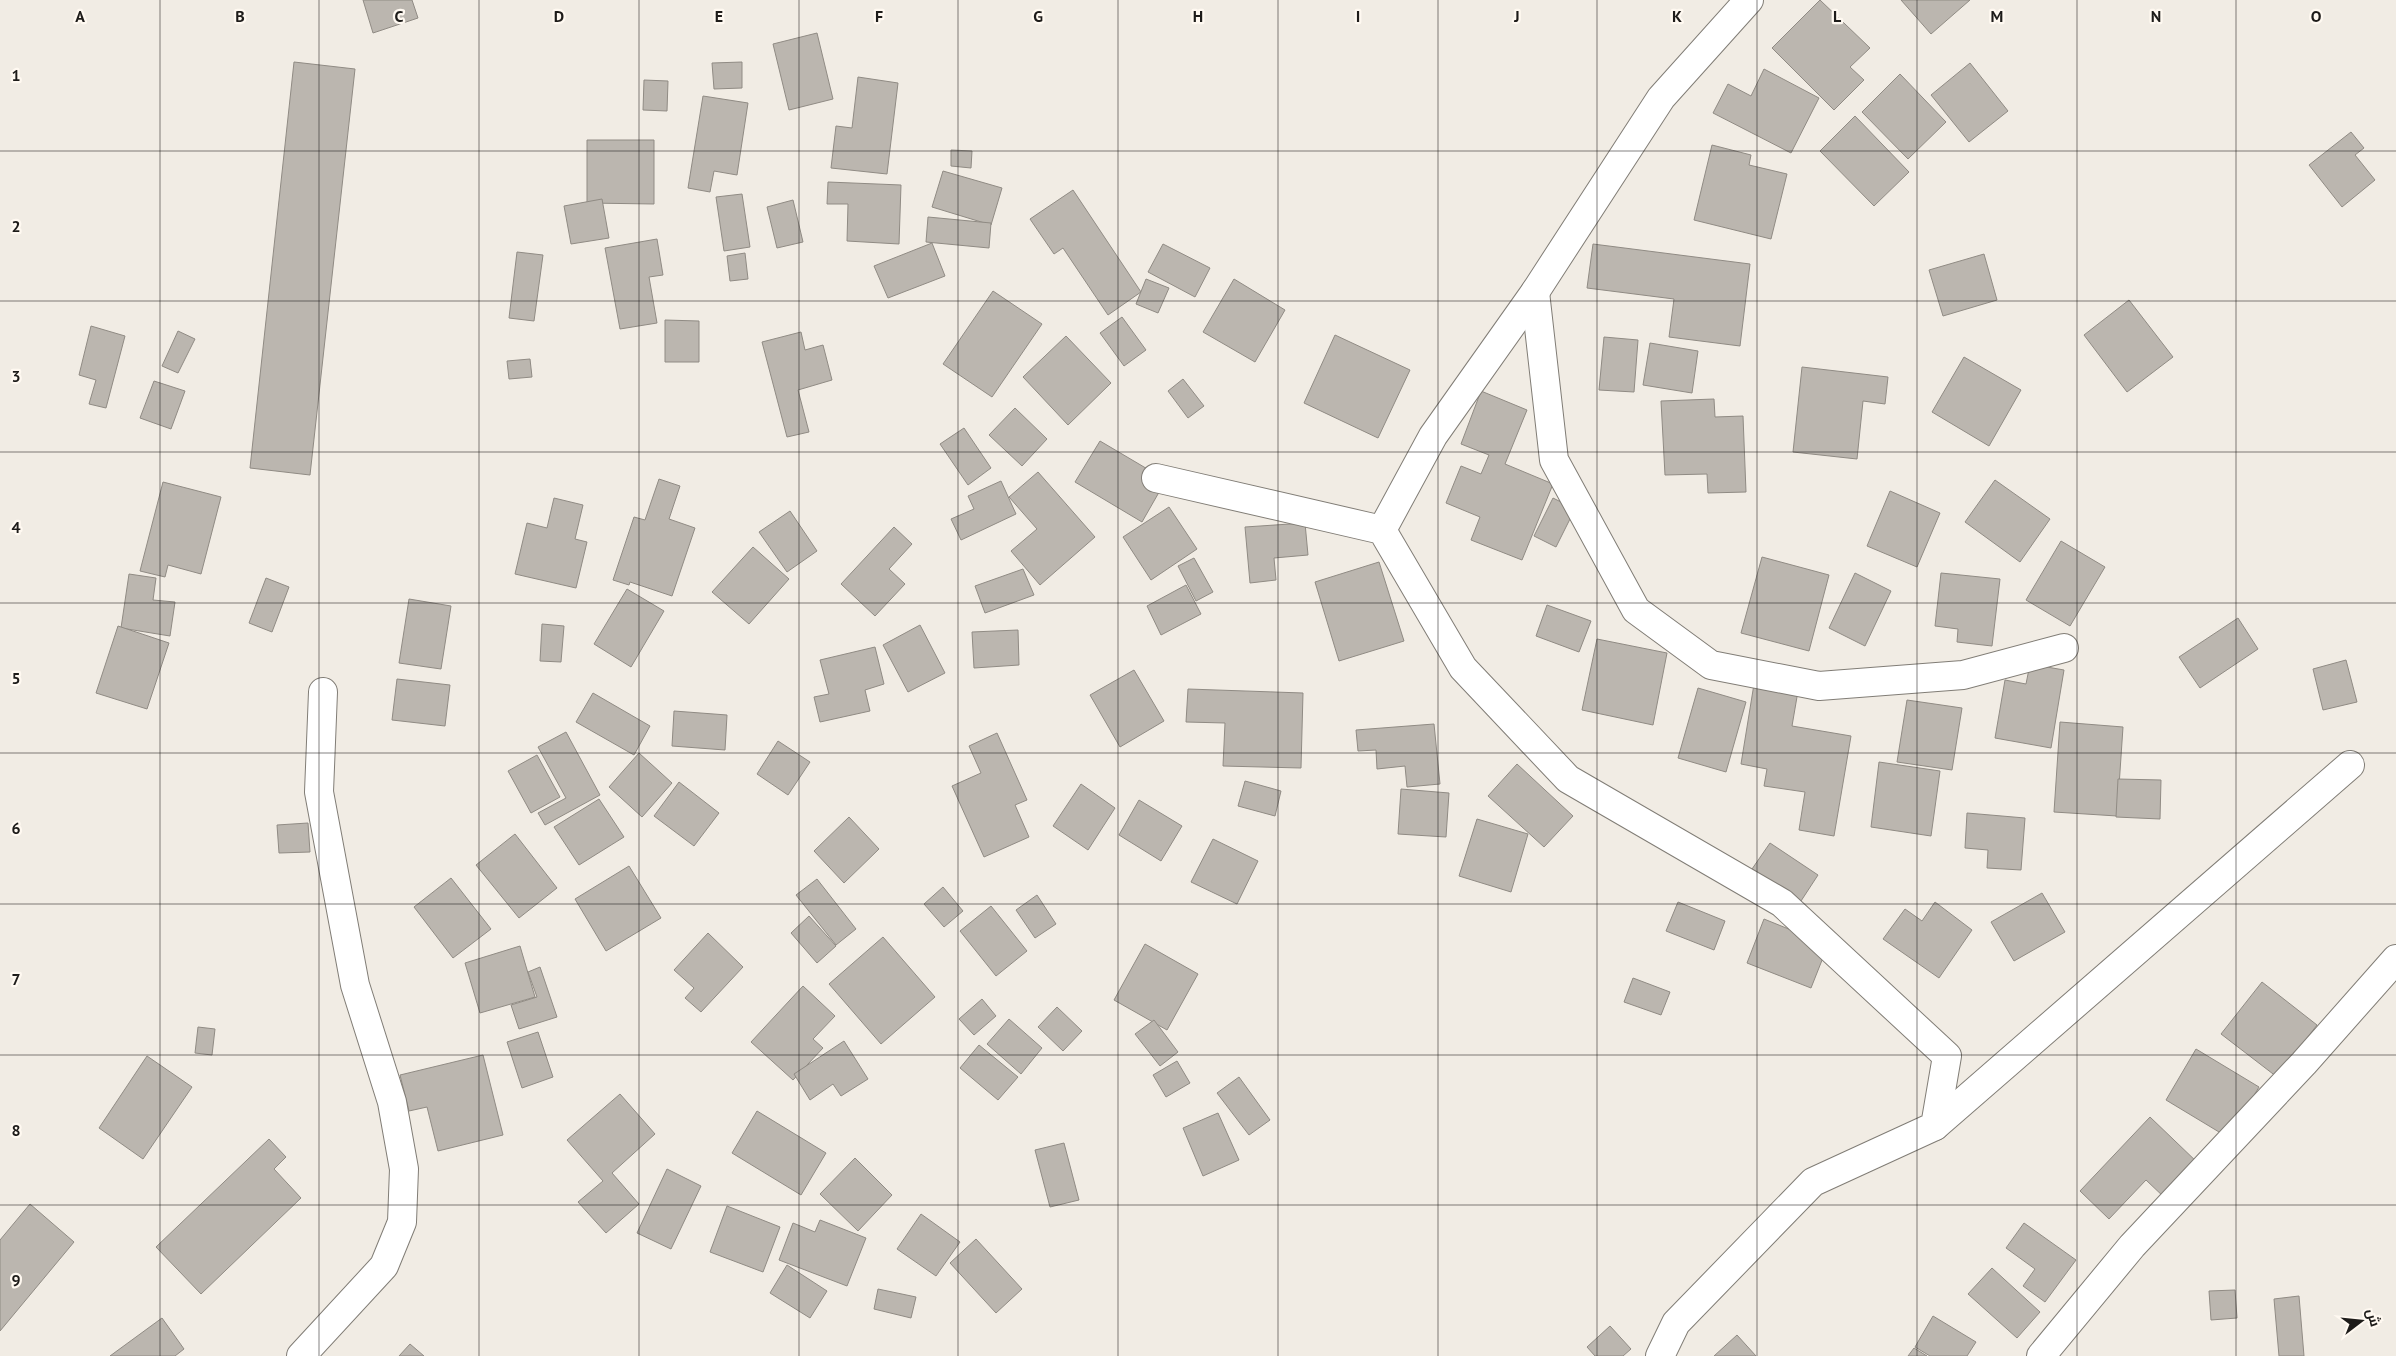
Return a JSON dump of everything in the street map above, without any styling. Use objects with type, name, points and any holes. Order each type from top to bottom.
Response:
[{"type":"street","points":[[1382,530],[1433,436],[1535,292],[1661,98],[1750,0]]},
{"type":"street","points":[[1535,292],[1554,460],[1636,610],[1712,665],[1819,686],[1963,674],[2064,648]]},
{"type":"street","points":[[1156,478],[1382,530],[1463,668],[1568,779],[1782,903],[1947,1056],[1935,1126]]},
{"type":"street","points":[[301,1356],[384,1266],[402,1222],[404,1169],[392,1102],[355,985],[319,792],[323,692]]},
{"type":"street","points":[[1660,1356],[1676,1322],[1813,1182],[1935,1126],[2350,765]]},
{"type":"street","points":[[2041,1356],[2132,1246],[2304,1063],[2396,959]]},
{"type":"building","points":[[363,0],[412,0],[418,18],[373,33]]},
{"type":"building","points":[[1820,0],[1870,48],[1850,67],[1864,80],[1834,110],[1772,48]]},
{"type":"building","points":[[1901,0],[1970,0],[1931,34]]},
{"type":"building","points":[[817,33],[833,99],[789,110],[773,44]]},
{"type":"building","points":[[294,62],[355,69],[310,475],[250,468]]},
{"type":"building","points":[[742,62],[742,88],[714,89],[712,63]]},
{"type":"building","points":[[1970,63],[2008,111],[1969,142],[1931,95]]},
{"type":"building","points":[[1764,69],[1819,98],[1791,153],[1713,113],[1728,84],[1751,96]]},
{"type":"building","points":[[1900,74],[1946,122],[1908,159],[1862,112]]},
{"type":"building","points":[[858,77],[898,83],[887,174],[831,168],[836,126],[852,128]]},
{"type":"building","points":[[644,80],[668,81],[667,111],[643,110]]},
{"type":"building","points":[[703,96],[748,103],[737,175],[714,171],[710,192],[688,188]]},
{"type":"building","points":[[1855,116],[1909,172],[1874,206],[1820,151]]},
{"type":"building","points":[[2351,132],[2364,148],[2355,155],[2375,180],[2342,207],[2309,165]]},
{"type":"building","points":[[587,140],[654,140],[654,204],[587,203]]},
{"type":"building","points":[[1712,145],[1751,155],[1749,165],[1787,174],[1771,239],[1694,220]]},
{"type":"building","points":[[951,150],[972,151],[971,168],[951,166]]},
{"type":"building","points":[[943,171],[1002,188],[991,225],[932,207]]},
{"type":"building","points":[[828,182],[901,185],[899,244],[847,241],[848,204],[827,204]]},
{"type":"building","points":[[1073,190],[1141,292],[1108,315],[1063,248],[1054,254],[1030,219]]},
{"type":"building","points":[[742,194],[750,247],[724,251],[716,197]]},
{"type":"building","points":[[602,199],[609,238],[571,244],[564,206]]},
{"type":"building","points":[[793,200],[803,242],[777,248],[767,207]]},
{"type":"building","points":[[928,217],[991,223],[989,248],[926,242]]},
{"type":"building","points":[[657,239],[663,275],[649,277],[657,323],[620,329],[605,248]]},
{"type":"building","points":[[932,243],[945,276],[888,298],[874,266]]},
{"type":"building","points":[[1163,244],[1210,268],[1195,297],[1148,272]]},
{"type":"building","points":[[1593,244],[1750,264],[1740,346],[1669,337],[1674,299],[1587,288]]},
{"type":"building","points":[[517,252],[543,255],[534,321],[509,318]]},
{"type":"building","points":[[745,253],[748,279],[730,281],[727,256]]},
{"type":"building","points":[[1984,254],[1997,300],[1943,316],[1929,270]]},
{"type":"building","points":[[1146,279],[1169,288],[1158,313],[1136,304]]},
{"type":"building","points":[[1234,279],[1285,310],[1255,362],[1203,332]]},
{"type":"building","points":[[993,291],[1042,324],[992,397],[943,364]]},
{"type":"building","points":[[2129,300],[2173,357],[2127,392],[2084,335]]},
{"type":"building","points":[[1122,317],[1146,350],[1124,366],[1100,333]]},
{"type":"building","points":[[665,320],[699,321],[699,362],[665,362]]},
{"type":"building","points":[[91,326],[125,336],[106,408],[89,404],[96,380],[79,375]]},
{"type":"building","points":[[178,331],[195,339],[178,373],[162,366]]},
{"type":"building","points":[[801,332],[805,350],[823,345],[832,380],[798,390],[809,432],[787,437],[762,342]]},
{"type":"building","points":[[1335,335],[1410,370],[1378,438],[1304,403]]},
{"type":"building","points":[[1066,336],[1111,383],[1068,425],[1023,377]]},
{"type":"building","points":[[1604,337],[1638,340],[1634,392],[1599,390]]},
{"type":"building","points":[[1650,343],[1698,351],[1692,393],[1643,385]]},
{"type":"building","points":[[1964,357],[2021,390],[1989,446],[1932,412]]},
{"type":"building","points":[[530,359],[532,377],[509,379],[507,361]]},
{"type":"building","points":[[1802,367],[1888,377],[1885,404],[1863,401],[1857,459],[1793,452]]},
{"type":"building","points":[[1183,379],[1204,406],[1188,418],[1168,391]]},
{"type":"building","points":[[154,381],[185,391],[171,429],[140,418]]},
{"type":"building","points":[[1481,391],[1527,410],[1505,464],[1553,484],[1522,560],[1471,540],[1480,517],[1446,503],[1461,466],[1481,474],[1489,455],[1461,444]]},
{"type":"building","points":[[1714,399],[1715,417],[1743,416],[1746,492],[1708,493],[1707,474],[1665,475],[1661,401]]},
{"type":"building","points":[[1015,408],[1047,439],[1022,466],[989,435]]},
{"type":"building","points":[[964,428],[991,468],[968,485],[940,444]]},
{"type":"building","points":[[1100,441],[1166,480],[1142,522],[1075,482]]},
{"type":"building","points":[[1038,472],[1095,537],[1040,585],[1011,551],[1037,529],[1009,497]]},
{"type":"building","points":[[659,479],[680,486],[669,519],[695,528],[672,596],[630,582],[629,585],[613,580],[634,517],[645,520]]},
{"type":"building","points":[[1995,480],[2050,519],[2020,562],[1965,522]]},
{"type":"building","points":[[1001,481],[1016,514],[961,540],[951,519],[974,509],[968,496]]},
{"type":"building","points":[[163,482],[221,497],[201,574],[168,565],[165,577],[140,571]]},
{"type":"building","points":[[1890,491],[1940,513],[1917,567],[1867,546]]},
{"type":"building","points":[[554,498],[583,505],[575,539],[587,542],[576,588],[515,574],[527,523],[547,528]]},
{"type":"building","points":[[1553,498],[1575,509],[1556,547],[1534,536]]},
{"type":"building","points":[[1169,507],[1197,549],[1151,580],[1123,537]]},
{"type":"building","points":[[790,511],[817,551],[787,572],[759,532]]},
{"type":"building","points":[[1305,523],[1308,555],[1274,558],[1276,580],[1250,583],[1245,527]]},
{"type":"building","points":[[894,527],[912,544],[889,569],[905,584],[875,616],[841,584]]},
{"type":"building","points":[[2061,541],[2105,567],[2070,626],[2026,600]]},
{"type":"building","points":[[753,547],[789,579],[749,624],[712,592]]},
{"type":"building","points":[[1762,557],[1829,575],[1809,651],[1741,633]]},
{"type":"building","points":[[1194,558],[1213,592],[1196,601],[1178,566]]},
{"type":"building","points":[[1379,562],[1404,641],[1339,661],[1315,582]]},
{"type":"building","points":[[1023,569],[1034,595],[985,613],[975,586]]},
{"type":"building","points":[[1855,573],[1891,591],[1865,646],[1829,628]]},
{"type":"building","points":[[1941,573],[2000,579],[1992,646],[1957,642],[1958,629],[1935,626]]},
{"type":"building","points":[[129,574],[156,578],[153,600],[175,602],[170,636],[121,628]]},
{"type":"building","points":[[266,578],[289,587],[272,632],[249,623]]},
{"type":"building","points":[[1186,585],[1201,614],[1161,635],[1147,606]]},
{"type":"building","points":[[627,589],[664,611],[631,667],[594,644]]},
{"type":"building","points":[[409,599],[451,606],[441,669],[399,663]]},
{"type":"building","points":[[1547,605],[1591,621],[1579,652],[1536,636]]},
{"type":"building","points":[[2238,618],[2258,649],[2200,688],[2179,657]]},
{"type":"building","points":[[542,624],[564,626],[561,662],[540,661]]},
{"type":"building","points":[[920,625],[945,673],[908,692],[883,645]]},
{"type":"building","points":[[118,626],[169,643],[147,709],[96,693]]},
{"type":"building","points":[[1018,630],[1019,665],[974,668],[972,632]]},
{"type":"building","points":[[1597,639],[1667,653],[1653,725],[1582,710]]},
{"type":"building","points":[[875,647],[884,684],[865,690],[870,711],[820,722],[814,697],[829,694],[820,660]]},
{"type":"building","points":[[2346,660],[2357,702],[2323,710],[2313,669]]},
{"type":"building","points":[[2030,664],[2064,670],[2051,748],[1995,738],[2005,680],[2026,684]]},
{"type":"building","points":[[1134,670],[1164,721],[1120,747],[1090,695]]},
{"type":"building","points":[[397,679],[450,685],[445,726],[392,720]]},
{"type":"building","points":[[1754,684],[1798,691],[1792,726],[1851,736],[1834,836],[1799,830],[1805,792],[1764,786],[1767,769],[1741,764]]},
{"type":"building","points":[[1698,688],[1746,702],[1726,772],[1678,758]]},
{"type":"building","points":[[1188,689],[1303,693],[1301,768],[1223,766],[1225,723],[1186,722]]},
{"type":"building","points":[[593,693],[650,726],[634,755],[576,722]]},
{"type":"building","points":[[1907,700],[1962,708],[1952,770],[1897,762]]},
{"type":"building","points":[[674,711],[727,715],[725,750],[672,746]]},
{"type":"building","points":[[2060,722],[2123,727],[2117,816],[2054,812]]},
{"type":"building","points":[[1434,724],[1440,784],[1407,787],[1405,766],[1377,769],[1376,750],[1358,751],[1356,730]]},
{"type":"building","points":[[566,732],[600,795],[545,825],[538,813],[566,798],[538,747]]},
{"type":"building","points":[[997,733],[1027,800],[1015,805],[1029,837],[984,857],[952,786],[981,773],[969,746]]},
{"type":"building","points":[[778,741],[810,762],[788,795],[757,774]]},
{"type":"building","points":[[639,753],[672,783],[642,817],[609,787]]},
{"type":"building","points":[[537,755],[560,797],[531,813],[508,771]]},
{"type":"building","points":[[1879,762],[1940,771],[1931,836],[1871,827]]},
{"type":"building","points":[[1517,764],[1573,816],[1544,847],[1488,796]]},
{"type":"building","points":[[2118,779],[2161,780],[2160,819],[2116,817]]},
{"type":"building","points":[[1245,781],[1281,791],[1275,816],[1238,806]]},
{"type":"building","points":[[679,782],[719,813],[694,846],[654,816]]},
{"type":"building","points":[[1081,784],[1115,808],[1088,850],[1053,826]]},
{"type":"building","points":[[1401,789],[1449,793],[1446,837],[1398,834]]},
{"type":"building","points":[[599,799],[624,837],[579,865],[554,827]]},
{"type":"building","points":[[1139,800],[1182,826],[1161,861],[1119,835]]},
{"type":"building","points":[[1967,813],[2025,818],[2021,870],[1987,868],[1988,850],[1965,848]]},
{"type":"building","points":[[849,817],[879,849],[844,883],[814,851]]},
{"type":"building","points":[[1477,819],[1528,834],[1511,892],[1459,876]]},
{"type":"building","points":[[308,823],[310,852],[279,853],[277,825]]},
{"type":"building","points":[[515,834],[557,888],[519,918],[476,865]]},
{"type":"building","points":[[1213,839],[1258,861],[1237,904],[1191,882]]},
{"type":"building","points":[[1770,843],[1818,875],[1801,901],[1752,869]]},
{"type":"building","points":[[629,866],[661,918],[606,951],[575,899]]},
{"type":"building","points":[[451,878],[491,929],[453,958],[414,907]]},
{"type":"building","points":[[817,879],[856,929],[836,945],[796,895]]},
{"type":"building","points":[[943,887],[963,911],[944,927],[924,904]]},
{"type":"building","points":[[2042,893],[2065,932],[2014,961],[1991,922]]},
{"type":"building","points":[[1037,895],[1056,924],[1035,938],[1016,910]]},
{"type":"building","points":[[1678,902],[1725,921],[1714,950],[1666,931]]},
{"type":"building","points":[[1935,902],[1972,930],[1939,978],[1883,939],[1905,909],[1922,921]]},
{"type":"building","points":[[991,906],[1027,951],[996,976],[960,931]]},
{"type":"building","points":[[809,916],[836,946],[817,963],[791,933]]},
{"type":"building","points":[[1764,919],[1828,945],[1811,988],[1747,963]]},
{"type":"building","points":[[708,933],[743,967],[701,1012],[685,998],[694,988],[674,970]]},
{"type":"building","points":[[883,937],[935,997],[881,1044],[829,984]]},
{"type":"building","points":[[1145,944],[1198,974],[1167,1030],[1114,1000]]},
{"type":"building","points":[[520,946],[535,997],[480,1013],[465,963]]},
{"type":"building","points":[[540,967],[557,1017],[519,1029],[511,1005],[537,997],[528,972]]},
{"type":"building","points":[[1633,978],[1670,992],[1661,1015],[1624,1002]]},
{"type":"building","points":[[2262,982],[2317,1025],[2277,1077],[2221,1034]]},
{"type":"building","points":[[803,986],[835,1016],[813,1039],[823,1048],[793,1080],[751,1042]]},
{"type":"building","points":[[982,999],[996,1016],[974,1035],[959,1019]]},
{"type":"building","points":[[1057,1007],[1082,1031],[1063,1051],[1038,1027]]},
{"type":"building","points":[[1009,1019],[1042,1048],[1021,1074],[987,1044]]},
{"type":"building","points":[[1154,1020],[1178,1052],[1160,1066],[1135,1034]]},
{"type":"building","points":[[198,1027],[215,1029],[212,1055],[195,1053]]},
{"type":"building","points":[[538,1032],[553,1077],[522,1088],[507,1042]]},
{"type":"building","points":[[844,1041],[868,1079],[841,1096],[833,1084],[810,1100],[794,1074]]},
{"type":"building","points":[[979,1045],[1018,1077],[998,1100],[960,1068]]},
{"type":"building","points":[[2196,1049],[2259,1087],[2229,1138],[2166,1100]]},
{"type":"building","points":[[483,1055],[503,1135],[438,1151],[427,1107],[409,1111],[400,1075]]},
{"type":"building","points":[[147,1056],[192,1087],[143,1159],[99,1128]]},
{"type":"building","points":[[1177,1061],[1190,1083],[1166,1097],[1153,1075]]},
{"type":"building","points":[[1239,1077],[1270,1120],[1249,1135],[1217,1093]]},
{"type":"building","points":[[620,1094],[655,1134],[612,1173],[639,1204],[606,1233],[578,1202],[603,1181],[567,1140]]},
{"type":"building","points":[[757,1111],[826,1153],[801,1195],[732,1153]]},
{"type":"building","points":[[1218,1113],[1239,1160],[1203,1176],[1183,1128]]},
{"type":"building","points":[[2150,1117],[2199,1164],[2166,1199],[2146,1180],[2109,1219],[2080,1191]]},
{"type":"building","points":[[269,1139],[286,1157],[274,1169],[301,1198],[201,1294],[156,1247]]},
{"type":"building","points":[[1064,1143],[1079,1200],[1050,1207],[1035,1150]]},
{"type":"building","points":[[855,1158],[892,1195],[858,1231],[820,1194]]},
{"type":"building","points":[[667,1169],[701,1186],[671,1249],[637,1233]]},
{"type":"building","points":[[30,1204],[74,1242],[0,1331],[0,1240]]},
{"type":"building","points":[[727,1206],[780,1227],[763,1272],[710,1252]]},
{"type":"building","points":[[921,1214],[960,1242],[936,1276],[897,1249]]},
{"type":"building","points":[[820,1220],[866,1238],[847,1286],[779,1260],[793,1223],[815,1232]]},
{"type":"building","points":[[2024,1223],[2076,1260],[2045,1302],[2023,1286],[2035,1269],[2006,1248]]},
{"type":"building","points":[[976,1239],[1022,1289],[996,1313],[950,1263]]},
{"type":"building","points":[[787,1265],[827,1291],[810,1318],[770,1293]]},
{"type":"building","points":[[1992,1268],[2040,1312],[2017,1338],[1968,1294]]},
{"type":"building","points":[[878,1289],[916,1297],[911,1318],[874,1309]]},
{"type":"building","points":[[2235,1290],[2237,1318],[2211,1320],[2209,1291]]},
{"type":"building","points":[[2299,1296],[2304,1356],[2279,1356],[2274,1299]]},
{"type":"building","points":[[1933,1316],[1976,1342],[1967,1356],[1930,1356],[1915,1347]]},
{"type":"building","points":[[162,1318],[184,1349],[175,1356],[110,1356]]},
{"type":"building","points":[[1610,1326],[1631,1349],[1623,1356],[1595,1356],[1587,1347]]},
{"type":"building","points":[[1737,1335],[1756,1356],[1714,1356]]},
{"type":"building","points":[[410,1344],[424,1356],[399,1356]]},
{"type":"building","points":[[1914,1348],[1927,1356],[1908,1356]]}]
